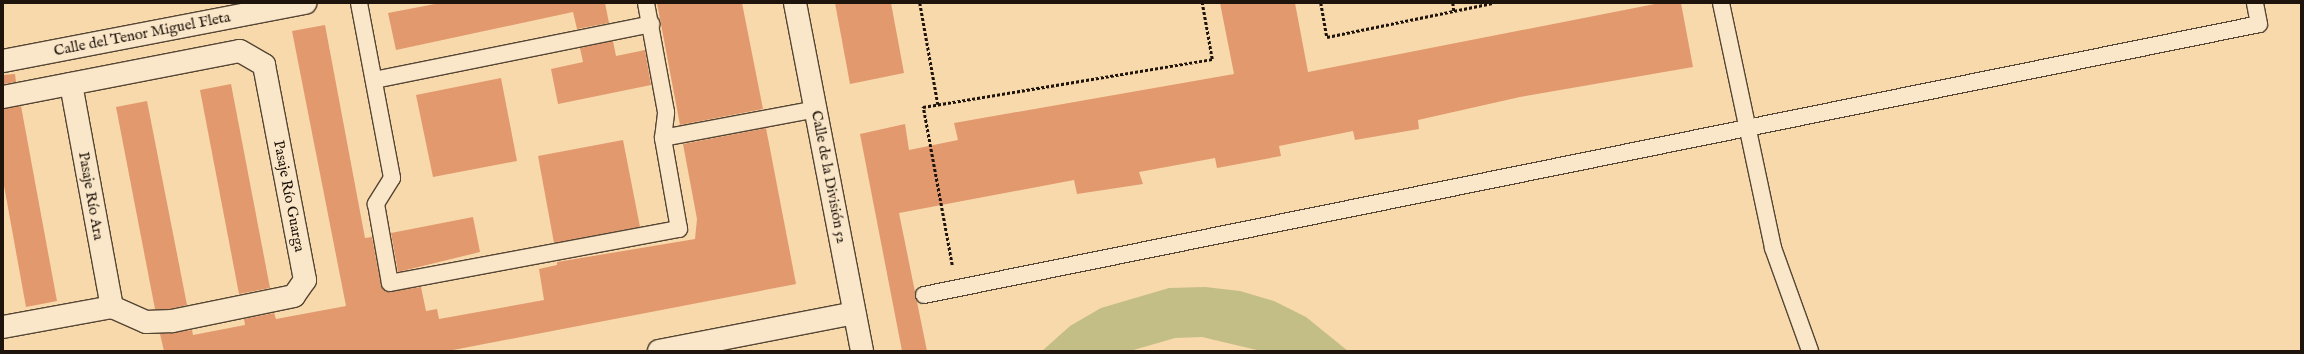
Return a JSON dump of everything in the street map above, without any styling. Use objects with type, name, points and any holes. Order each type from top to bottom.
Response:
[{"type":"street","name":"Calle del Tenor Miguel Fleta","points":[[3,61],[305,3]]},
{"type":"street","name":"Calle de la División 52","points":[[795,3],[862,351]]},
{"type":"street","name":"Pasaje Río Guarga","points":[[3,97],[240,50],[264,65],[305,280],[294,296],[172,321],[146,322],[112,307]]},
{"type":"street","name":"Pasaje Río Ara","points":[[71,84],[112,307]]},
{"type":"street","points":[[3,327],[112,307]]},
{"type":"street","points":[[659,351],[854,313]]},
{"type":"lane","points":[[359,3],[392,178],[376,204],[390,283],[679,229],[663,138],[666,112],[646,3]]},
{"type":"lane","points":[[1721,3],[1746,130],[1773,248],[1810,351]]},
{"type":"lane","points":[[924,295],[956,287],[1746,130],[2259,24],[2255,3]]},
{"type":"lane","points":[[374,80],[650,24]]},
{"type":"lane","points":[[663,138],[816,109]]},
{"type":"path","points":[[920,3],[938,104]]},
{"type":"path","points":[[956,287],[923,107],[1212,59],[1202,3]]},
{"type":"path","points":[[1321,3],[1327,37],[1493,3]]},
{"type":"path","points":[[1453,3],[1454,11]]},
{"type":"shaded area","points":[[1205,287],[1240,291],[1274,301],[1306,317],[1348,351],[1261,351],[1202,337],[1175,338],[1130,351],[1042,351],[1070,326],[1101,308],[1169,288]]},
{"type":"building","points":[[440,3],[605,3],[609,23],[577,29],[573,12],[396,50],[388,13]]},
{"type":"building","points":[[657,3],[742,3],[763,109],[680,125]]},
{"type":"building","points":[[835,3],[891,3],[904,73],[850,84]]},
{"type":"building","points":[[1220,3],[1295,3],[1308,72],[1660,3],[1681,3],[1693,67],[1520,97],[1418,120],[1419,129],[1355,140],[1353,131],[1279,146],[1281,156],[1217,168],[1215,158],[1139,172],[1143,184],[1077,194],[1074,180],[899,213],[927,351],[902,351],[860,134],[905,124],[909,150],[958,140],[954,123],[1234,74]]},
{"type":"building","points":[[325,25],[365,238],[372,237],[381,285],[386,292],[421,287],[426,311],[437,309],[439,319],[544,300],[539,269],[557,265],[557,262],[695,239],[697,219],[683,144],[766,128],[796,284],[448,351],[164,351],[160,334],[192,330],[193,335],[245,325],[244,319],[274,313],[276,319],[346,306],[292,31]]},
{"type":"building","points":[[613,41],[616,56],[645,50],[651,85],[558,104],[551,69],[583,62],[580,48]]},
{"type":"building","points":[[15,74],[16,82],[3,84],[3,75]]},
{"type":"building","points":[[501,78],[517,161],[433,177],[416,95]]},
{"type":"building","points":[[231,84],[270,288],[239,294],[200,90]]},
{"type":"building","points":[[147,101],[187,305],[170,309],[155,309],[116,107]]},
{"type":"building","points":[[21,106],[57,301],[26,307],[3,180],[3,109]]},
{"type":"building","points":[[623,140],[640,227],[554,243],[538,156]]},
{"type":"building","points":[[473,217],[480,252],[398,272],[391,233]]}]
